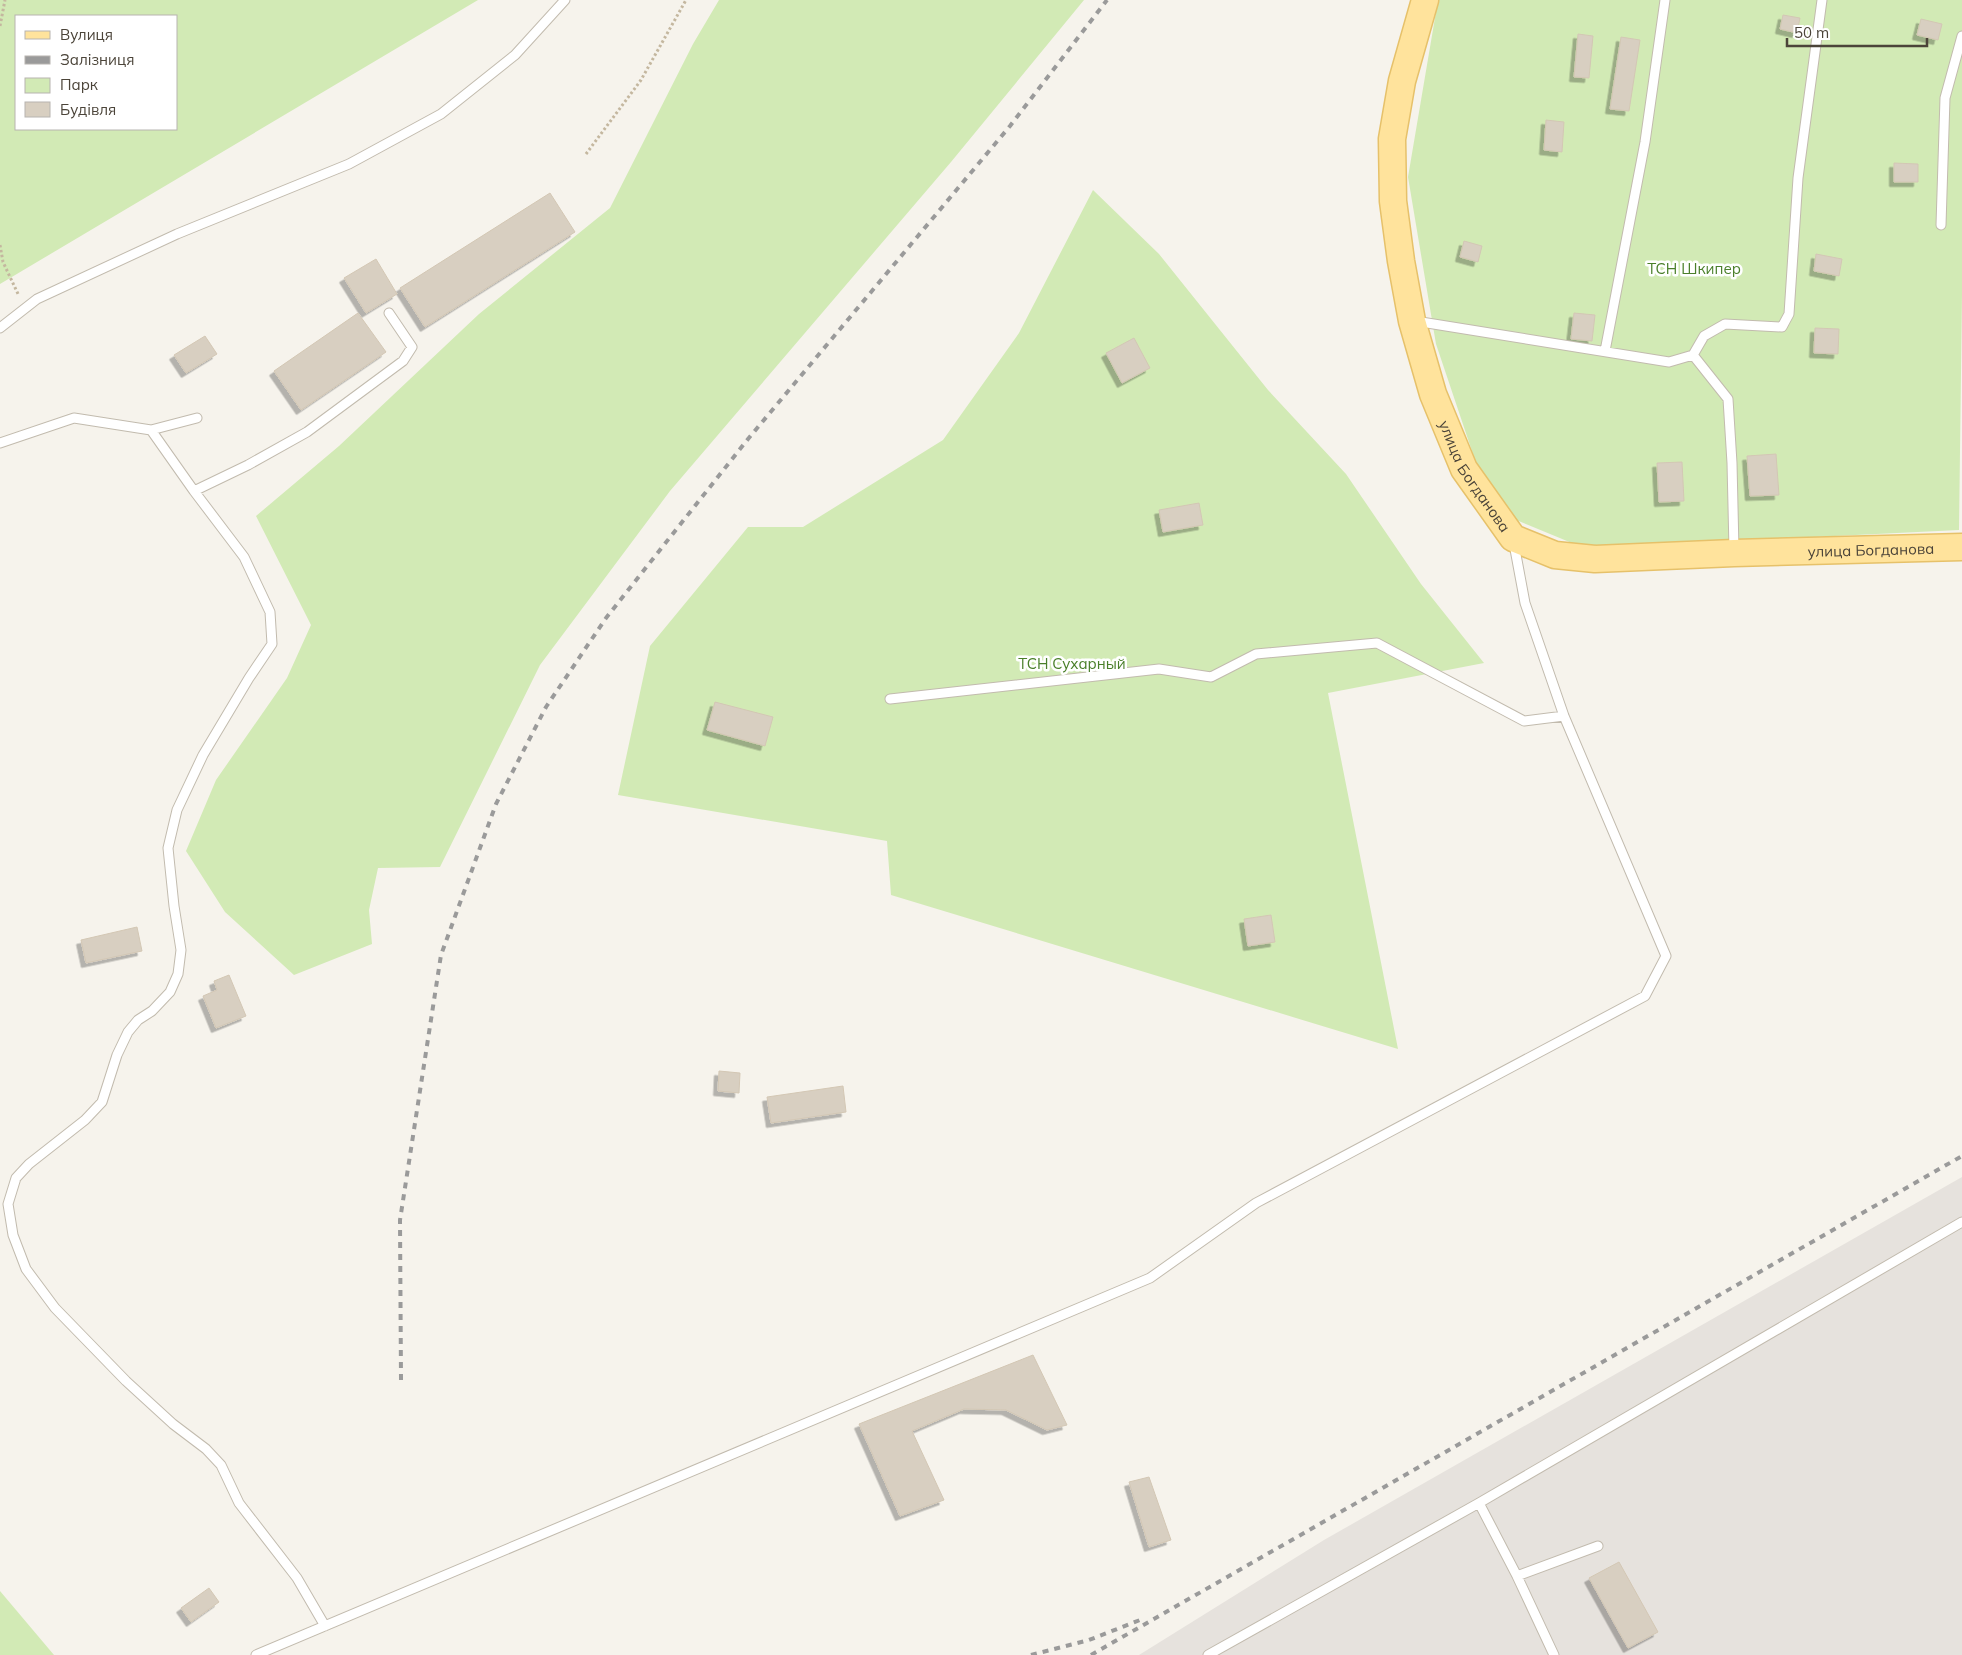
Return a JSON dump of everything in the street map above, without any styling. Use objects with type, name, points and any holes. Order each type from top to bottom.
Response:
[{"type":"main road","name":"улица Богданова","points":[[1426,0],[1402,81],[1392,139],[1393,201],[1401,261],[1412,321],[1433,394],[1464,469],[1514,538],[1555,555],[1595,559],[1962,547]]},
{"type":"lane","points":[[0,328],[38,299],[177,234],[349,164],[441,114],[515,55],[565,0]]},
{"type":"lane","points":[[1605,351],[1645,142],[1665,0]]},
{"type":"lane","points":[[1412,321],[1669,362],[1693,355],[1704,336],[1725,324],[1782,328],[1789,314],[1798,178],[1822,0]]},
{"type":"lane","points":[[1941,225],[1945,98],[1962,36]]},
{"type":"lane","points":[[194,491],[248,465],[307,432],[403,361],[412,347],[388,314]]},
{"type":"lane","points":[[1693,355],[1728,399],[1732,463],[1734,553]]},
{"type":"lane","points":[[0,443],[74,418],[150,430],[197,418]]},
{"type":"lane","points":[[150,430],[244,557],[270,612],[272,644],[249,678],[203,755],[178,810],[168,848],[181,950],[178,974],[173,986],[170,992],[152,1011],[138,1020],[128,1032],[117,1055],[102,1102],[85,1120],[29,1164],[16,1178],[8,1204],[12,1235],[26,1269],[50,1300],[126,1381],[173,1424],[206,1449],[221,1465],[239,1504],[297,1578],[325,1626]]},
{"type":"lane","points":[[256,1655],[1150,1278],[1256,1203],[1645,996],[1666,956],[1564,716],[1525,602],[1514,538]]},
{"type":"lane","points":[[890,699],[1159,669],[1211,677],[1256,654],[1377,644],[1524,721],[1564,716]]},
{"type":"lane","points":[[1208,1655],[1479,1503],[1962,1222]]},
{"type":"lane","points":[[1479,1503],[1517,1576],[1554,1655]]},
{"type":"lane","points":[[1517,1576],[1598,1546]]},
{"type":"path","points":[[0,26],[5,0]]},
{"type":"path","points":[[586,154],[641,80],[686,0]]},
{"type":"path","points":[[0,245],[3,262],[26,308]]},
{"type":"shaded area","points":[[1962,1177],[1962,1655],[1139,1655],[1324,1540]]},
{"type":"green space","points":[[0,0],[478,0],[0,284]]},
{"type":"green space","points":[[719,0],[1084,0],[951,162],[670,491],[540,665],[440,867],[378,868],[369,910],[372,944],[294,975],[225,912],[186,851],[216,780],[287,678],[311,625],[256,516],[339,446],[479,314],[610,208],[693,44]]},
{"type":"green space","name":"ТСН Шкипер","points":[[1438,0],[1962,0],[1962,294],[1959,530],[1584,548],[1516,520],[1477,466],[1436,344],[1408,177]]},
{"type":"green space","name":"ТСН Сухарный","points":[[1093,190],[1159,254],[1268,390],[1346,474],[1421,584],[1484,663],[1328,693],[1398,1049],[891,895],[887,841],[618,795],[650,646],[748,527],[803,527],[943,440],[1019,333]]},
{"type":"green space","points":[[0,1591],[54,1655],[0,1655]]},
{"type":"building","points":[[1783,15],[1800,18],[1797,33],[1780,29]]},
{"type":"building","points":[[1921,19],[1942,24],[1938,40],[1917,35]]},
{"type":"building","points":[[1578,34],[1593,36],[1589,78],[1574,77]]},
{"type":"building","points":[[1621,37],[1640,40],[1629,111],[1610,109]]},
{"type":"building","points":[[1546,120],[1564,122],[1562,152],[1544,150]]},
{"type":"building","points":[[1894,163],[1918,164],[1918,182],[1894,182]]},
{"type":"building","points":[[550,193],[575,232],[425,327],[400,288]]},
{"type":"building","points":[[1464,241],[1482,246],[1478,262],[1460,257]]},
{"type":"building","points":[[1816,254],[1842,259],[1839,276],[1814,271]]},
{"type":"building","points":[[376,259],[397,294],[366,313],[344,278]]},
{"type":"building","points":[[358,313],[386,352],[301,410],[274,371]]},
{"type":"building","points":[[1574,313],[1595,315],[1592,341],[1571,339]]},
{"type":"building","points":[[1815,328],[1839,329],[1838,354],[1814,353]]},
{"type":"building","points":[[205,336],[217,354],[186,373],[174,355]]},
{"type":"building","points":[[1134,338],[1150,368],[1122,383],[1106,353]]},
{"type":"building","points":[[1776,454],[1779,495],[1750,496],[1747,456]]},
{"type":"building","points":[[1682,462],[1684,501],[1659,502],[1657,463]]},
{"type":"building","points":[[1199,503],[1203,525],[1163,532],[1159,510]]},
{"type":"building","points":[[715,702],[773,717],[765,746],[707,730]]},
{"type":"building","points":[[1271,915],[1275,942],[1248,946],[1244,919]]},
{"type":"building","points":[[137,927],[142,951],[86,963],[81,940]]},
{"type":"building","points":[[229,975],[246,1016],[216,1028],[203,996],[217,990],[214,981]]},
{"type":"building","points":[[719,1071],[740,1073],[739,1093],[718,1091]]},
{"type":"building","points":[[843,1086],[846,1112],[771,1123],[767,1097]]},
{"type":"building","points":[[1033,1355],[1067,1425],[1047,1430],[1006,1410],[964,1409],[912,1431],[944,1500],[900,1516],[859,1424]]},
{"type":"building","points":[[1149,1477],[1171,1540],[1149,1547],[1129,1482]]},
{"type":"building","points":[[1619,1562],[1658,1632],[1628,1648],[1589,1578]]},
{"type":"building","points":[[209,1588],[219,1602],[191,1622],[181,1608]]},
{"type":"railway","points":[[401,1380],[400,1220],[441,955],[496,804],[546,707],[606,618],[748,439],[1010,126],[1107,0]]},
{"type":"railway","points":[[1091,1655],[1962,1156]]},
{"type":"railway","points":[[1031,1655],[1089,1640],[1140,1620]]}]
